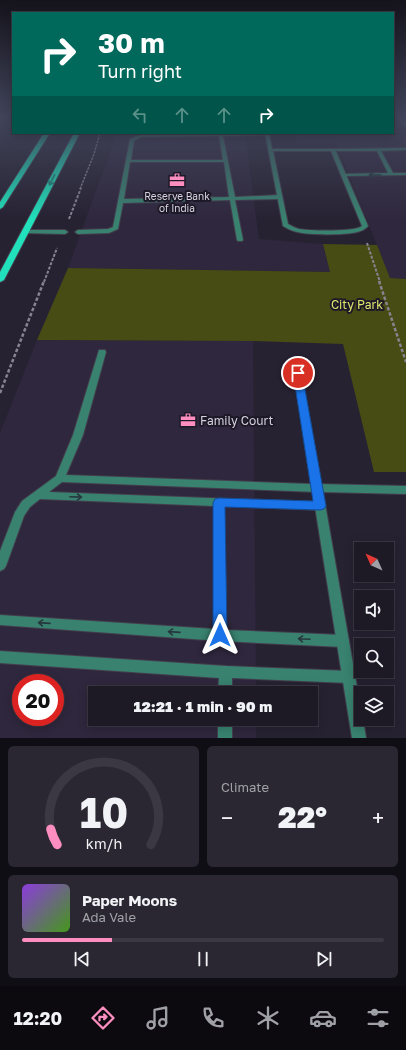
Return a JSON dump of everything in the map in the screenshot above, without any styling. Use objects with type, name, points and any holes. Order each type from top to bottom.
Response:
[{"type":"main road","points":[[0,207],[35,151]]},
{"type":"main road","points":[[0,280],[67,151]]},
{"type":"street","points":[[78,232],[108,231],[116,228],[130,151]]},
{"type":"street","points":[[224,151],[240,240]]},
{"type":"street","points":[[270,151],[285,225],[290,230],[300,232],[362,230],[365,226],[334,151]]},
{"type":"street","points":[[379,151],[392,174]]},
{"type":"street","points":[[128,161],[225,161]]},
{"type":"street","points":[[343,175],[406,174]]},
{"type":"street","points":[[121,201],[279,197]]},
{"type":"street","points":[[25,232],[65,232]]},
{"type":"street","points":[[0,566],[19,515],[26,504],[60,478],[78,435],[102,352]]},
{"type":"street","points":[[298,373],[360,738]]},
{"type":"street","points":[[60,478],[406,490]]},
{"type":"street","points":[[37,495],[320,506]]},
{"type":"street","points":[[219,503],[220,635]]},
{"type":"street","points":[[0,620],[220,635],[343,641]]},
{"type":"street","points":[[0,656],[226,672],[349,677]]},
{"type":"street","points":[[225,686],[226,672]]},
{"type":"street","points":[[224,738],[225,726]]},
{"type":"path","points":[[0,393],[65,232],[95,151]]},
{"type":"path","points":[[362,230],[406,362]]},
{"type":"shaded area","points":[[110,151],[247,151],[259,239],[323,244],[330,272],[68,268]]},
{"type":"shaded area","points":[[339,151],[406,151],[406,279],[390,278]]},
{"type":"shaded area","points":[[37,340],[253,341],[256,686],[88,686],[88,726],[256,726],[256,738],[0,738],[0,433]]},
{"type":"green space","name":"City Park","points":[[323,244],[377,245],[390,278],[406,279],[406,472],[374,472],[343,344],[253,341],[37,340],[68,268],[330,272]]},
{"type":"place","name":"Reserve Bank of India","points":[[177,180]]},
{"type":"place","name":"Family Court","points":[[188,420]]},
{"type":"route","points":[[220,635],[219,503],[320,506],[298,373]]}]
